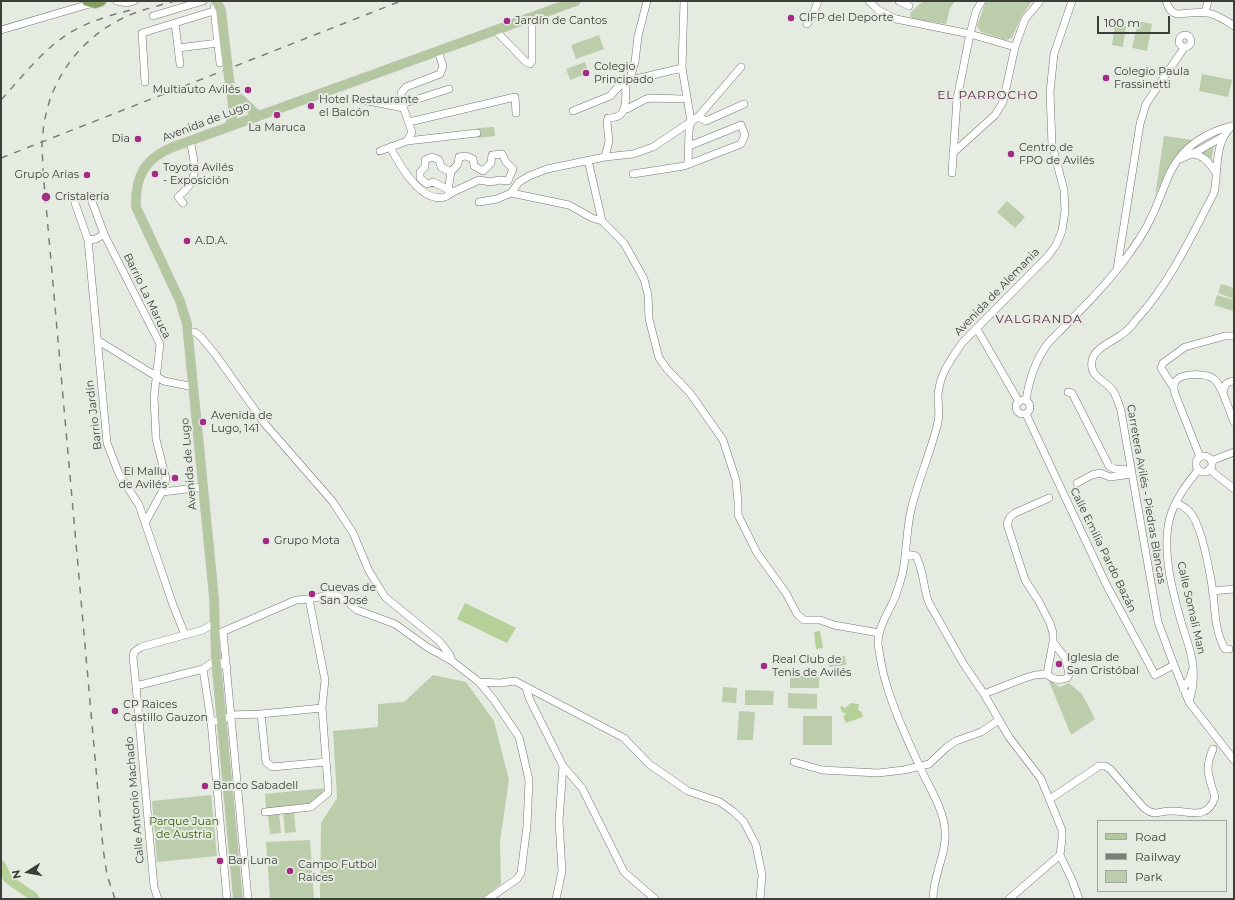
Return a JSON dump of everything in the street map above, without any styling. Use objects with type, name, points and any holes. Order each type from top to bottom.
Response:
[{"type":"main road","points":[[215,1],[218,10],[230,86],[233,118],[230,125]]},
{"type":"main road","name":"Avenida de Lugo","points":[[238,899],[216,660],[219,633],[214,623],[214,598],[188,332],[180,301],[139,217],[136,207],[135,192],[138,180],[145,167],[162,151],[230,125],[576,1]]},
{"type":"main road","points":[[230,86],[256,116]]},
{"type":"main road","points":[[230,86],[241,108],[256,116]]},
{"type":"main road","points":[[244,103],[275,109]]},
{"type":"street","points":[[65,10],[72,1]]},
{"type":"street","points":[[118,1],[127,3],[134,1]]},
{"type":"street","points":[[153,16],[203,1]]},
{"type":"street","points":[[605,157],[609,142],[608,118],[621,115],[624,108],[627,81],[635,62],[638,36],[647,1]]},
{"type":"street","points":[[684,1],[682,68],[691,121],[688,131],[688,164]]},
{"type":"street","points":[[807,24],[814,16],[818,1]]},
{"type":"street","points":[[869,1],[878,10],[896,19],[970,34],[1015,47]]},
{"type":"street","points":[[899,1],[909,6]]},
{"type":"street","points":[[952,173],[957,99],[970,34],[976,11],[982,1]]},
{"type":"street","points":[[953,153],[995,115],[1003,102],[1015,47],[1025,19],[1040,1]]},
{"type":"street","name":"Avenida de Alemania","points":[[879,633],[881,625],[898,590],[905,563],[911,509],[939,419],[938,396],[940,378],[962,344],[1048,256],[1056,245],[1062,231],[1065,211],[1064,190],[1052,145],[1050,92],[1054,54],[1072,1]]},
{"type":"street","points":[[1166,1],[1171,11],[1176,14],[1205,12],[1219,16],[1234,26]]},
{"type":"street","points":[[1205,12],[1208,1]]},
{"type":"street","points":[[1,30],[94,2]]},
{"type":"street","points":[[145,82],[142,33],[218,10],[218,43],[220,63]]},
{"type":"street","points":[[495,30],[526,62],[530,64],[532,61],[532,17]]},
{"type":"street","points":[[175,23],[180,64]]},
{"type":"street","points":[[178,48],[218,43]]},
{"type":"street","points":[[1117,271],[1140,124],[1146,104],[1184,48]]},
{"type":"street","points":[[407,141],[412,132],[403,106],[401,93],[406,87],[440,74],[443,66],[438,51]]},
{"type":"street","points":[[573,111],[610,96],[623,82],[682,68]]},
{"type":"street","points":[[511,193],[519,182],[547,169],[605,157],[633,154],[653,147],[698,117],[741,68]]},
{"type":"street","points":[[363,100],[403,106],[449,89]]},
{"type":"street","points":[[409,122],[515,97],[516,113]]},
{"type":"street","points":[[624,108],[627,109],[651,98],[682,99]]},
{"type":"street","points":[[698,117],[706,120],[744,104]]},
{"type":"street","points":[[977,329],[1023,402],[1029,404],[1030,409],[1026,414],[1018,412],[1017,406],[1023,402],[1036,361],[1049,342],[1117,271],[1133,250],[1160,198],[1172,168],[1183,153],[1199,139],[1218,129],[1233,125]]},
{"type":"street","name":"Carretera Avilés - Piedras Blancas","points":[[1233,125],[1224,136],[1219,149],[1216,160],[1214,193],[1168,279],[1131,327],[1097,352],[1092,360],[1093,373],[1097,378],[1113,390],[1121,411],[1158,622],[1183,690],[1189,702],[1234,760]]},
{"type":"street","points":[[633,174],[664,170],[688,164],[741,144],[745,135],[741,126],[689,146]]},
{"type":"street","points":[[380,151],[407,141],[477,133]]},
{"type":"street","points":[[1178,160],[1208,146],[1224,136]]},
{"type":"street","points":[[183,203],[178,197],[187,190],[195,176],[190,140]]},
{"type":"street","points":[[390,147],[402,169],[424,194],[435,198],[445,197],[450,191],[479,180],[482,181],[491,182],[499,180],[508,181],[513,169],[506,162],[502,154],[492,155],[491,163],[483,171],[482,181]]},
{"type":"street","points":[[1190,154],[1198,155],[1206,159],[1216,174]]},
{"type":"street","points":[[450,191],[451,172],[458,164],[459,157],[466,156],[473,159],[474,166],[483,171]]},
{"type":"street","points":[[450,191],[433,182],[427,184],[420,178],[420,172],[425,167],[425,160],[432,157],[439,160],[441,167],[451,172]]},
{"type":"street","points":[[588,160],[602,221]]},
{"type":"street","points":[[479,202],[511,193],[569,205],[592,218],[602,221],[624,242],[644,280],[648,294],[649,319],[660,358],[667,369],[690,393],[723,440],[736,480],[738,514],[757,553],[786,593],[797,614],[804,620],[820,620],[834,625],[879,633],[878,644],[886,683],[920,767],[937,803],[945,830],[944,846],[935,877],[932,899]]},
{"type":"street","name":"Barrio La Maruca","points":[[90,196],[104,234],[160,344],[154,397],[156,439],[166,479],[162,492],[145,524]]},
{"type":"street","name":"Barrio Jardín","points":[[75,203],[88,240],[107,444],[119,474],[139,505],[173,605],[185,635]]},
{"type":"street","points":[[88,240],[96,239],[104,234]]},
{"type":"street","points":[[1121,243],[1133,250]]},
{"type":"street","points":[[188,332],[195,332],[200,336],[215,354],[265,424],[333,502],[353,533],[369,571],[385,597],[439,641],[450,655],[452,661]]},
{"type":"street","points":[[1174,388],[1161,368],[1163,363],[1185,347],[1192,344],[1225,336],[1234,336]]},
{"type":"street","points":[[962,344],[974,339],[983,340]]},
{"type":"street","points":[[98,340],[164,381],[194,387]]},
{"type":"street","points":[[1200,457],[1175,394],[1175,382],[1186,375],[1208,377],[1215,380],[1219,385],[1234,422]]},
{"type":"street","points":[[1223,394],[1226,383],[1229,381],[1234,381]]},
{"type":"street","points":[[1068,392],[1072,393],[1109,466],[1115,469],[1132,472]]},
{"type":"street","name":"Calle Emilia Pardo Bazán","points":[[1026,414],[1106,584],[1155,676],[1174,665]]},
{"type":"street","points":[[1210,461],[1234,452]]},
{"type":"street","points":[[1200,457],[1207,457],[1210,461],[1211,466],[1209,470]]},
{"type":"street","points":[[1200,457],[1196,463],[1198,470],[1204,472],[1209,470]]},
{"type":"street","name":"Calle Somali Man","points":[[1189,702],[1193,682],[1193,665],[1175,595],[1167,544],[1168,524],[1176,502],[1181,492],[1198,470]]},
{"type":"street","points":[[1209,470],[1234,489]]},
{"type":"street","points":[[1077,483],[1092,475],[1100,473],[1110,477],[1132,472]]},
{"type":"street","points":[[162,492],[203,487]]},
{"type":"street","points":[[1047,674],[1053,642],[1053,633],[1050,623],[1038,600],[1025,580],[1007,524],[1010,517],[1015,513],[1049,498]]},
{"type":"street","points":[[1176,502],[1189,511],[1196,522],[1208,563],[1214,615],[1222,642]]},
{"type":"street","points":[[906,554],[916,556],[919,562],[925,593],[929,603],[998,720],[1041,779],[1062,830],[1060,855],[1079,899]]},
{"type":"street","points":[[1212,591],[1234,589]]},
{"type":"street","points":[[248,899],[227,667],[219,633],[296,600],[335,594],[357,610],[395,624],[427,647],[452,661],[479,682],[494,700],[518,737],[528,780],[527,826],[521,873],[518,879],[488,899]]},
{"type":"street","points":[[265,812],[311,807],[328,793],[322,708],[325,680],[309,599]]},
{"type":"street","points":[[185,635],[202,630],[214,623]]},
{"type":"street","name":"Calle Antonio Machado","points":[[158,899],[154,887],[133,657],[134,652],[141,647],[185,635]]},
{"type":"street","points":[[984,694],[1035,675],[1047,674],[1055,680],[1067,678],[1069,674],[1066,659],[1053,642]]},
{"type":"street","points":[[136,686],[203,669],[216,660],[227,667]]},
{"type":"street","points":[[203,669],[211,721],[227,899]]},
{"type":"street","points":[[1178,676],[1193,682],[1183,690]]},
{"type":"street","points":[[479,682],[500,683],[515,681],[624,738],[649,764],[688,791],[720,802],[734,812],[744,822],[756,845],[762,875],[760,899]]},
{"type":"street","points":[[526,688],[530,700],[563,766],[582,788],[624,872],[654,899]]},
{"type":"street","points":[[211,721],[221,721],[231,715],[261,714],[322,708]]},
{"type":"street","points":[[261,714],[266,762],[272,767],[326,762]]},
{"type":"street","points":[[794,762],[822,770],[878,773],[920,767],[929,764],[956,741],[981,732],[998,720]]},
{"type":"street","points":[[1050,799],[1099,766],[1105,766],[1110,769],[1144,808],[1150,812],[1155,814],[1170,810],[1191,814],[1200,813],[1210,806],[1215,797],[1207,771],[1209,758],[1213,749]]},
{"type":"street","points":[[556,899],[562,871],[559,821],[563,766]]},
{"type":"street","points":[[1009,899],[1060,855]]},
{"type":"green space","points":[[923,1],[955,1],[950,8],[946,24],[913,19],[910,16],[911,12]]},
{"type":"green space","points":[[986,1],[1032,1],[1021,17],[1012,38],[1006,40],[981,32],[977,26]]},
{"type":"green space","points":[[1138,21],[1152,24],[1147,51],[1132,48]]},
{"type":"green space","points":[[1115,25],[1126,26],[1123,47],[1112,45]]},
{"type":"green space","points":[[599,35],[604,49],[576,59],[571,45]]},
{"type":"green space","points":[[585,62],[589,73],[570,80],[566,69]]},
{"type":"green space","points":[[1202,74],[1232,80],[1228,97],[1199,91]]},
{"type":"green space","points":[[494,127],[495,136],[478,138],[477,128]]},
{"type":"green space","points":[[1164,136],[1193,140],[1170,164],[1155,196]]},
{"type":"green space","points":[[1214,145],[1211,162],[1197,154]]},
{"type":"green space","points":[[1007,201],[1025,217],[1015,228],[997,212]]},
{"type":"green space","points":[[1221,284],[1234,288],[1234,299],[1218,293]]},
{"type":"green space","points":[[1217,295],[1234,300],[1233,311],[1214,305]]},
{"type":"green space","points":[[845,656],[846,665],[829,667],[828,658]]},
{"type":"green space","points":[[790,673],[819,674],[819,688],[790,688]]},
{"type":"green space","points":[[433,675],[466,682],[494,721],[509,780],[500,841],[501,884],[482,899],[320,899],[321,823],[337,798],[333,731],[378,727],[378,704],[404,702]]},
{"type":"green space","points":[[1048,679],[1060,687],[1069,683],[1082,694],[1095,719],[1071,735]]},
{"type":"green space","points":[[723,687],[737,688],[736,703],[722,702]]},
{"type":"green space","points":[[745,690],[774,691],[773,705],[745,705]]},
{"type":"green space","points":[[788,693],[817,694],[817,709],[788,708]]},
{"type":"green space","points":[[739,711],[755,712],[753,740],[737,740]]},
{"type":"green space","points":[[803,716],[832,716],[832,745],[803,745]]},
{"type":"green space","points":[[326,788],[320,796],[309,805],[266,809],[265,794]]},
{"type":"green space","name":"Parque Juan de Austria","points":[[211,795],[217,856],[157,862],[152,801]]},
{"type":"green space","points":[[294,812],[296,832],[285,833],[283,813]]},
{"type":"green space","points":[[279,813],[281,833],[270,834],[268,814]]},
{"type":"green space","name":"Campo Futbol Raices","points":[[310,840],[314,899],[270,899],[266,842]]},
{"type":"shaded area","points":[[465,603],[516,628],[507,643],[457,619]]},
{"type":"shaded area","points":[[820,631],[823,648],[816,649],[814,632]]},
{"type":"shaded area","points":[[851,703],[859,704],[858,708],[863,717],[846,723],[843,716],[846,715],[842,712],[840,707],[842,706],[845,708]]},
{"type":"waterway","points":[[1,865],[8,879],[35,899]]},
{"type":"railway","points":[[115,899],[107,875],[103,848],[43,171],[42,137],[51,96],[68,64],[79,51],[92,38],[123,18],[142,10],[175,1]]},
{"type":"railway","points":[[1,158],[401,1]]},
{"type":"railway","points":[[1,100],[51,46],[71,32],[108,16],[131,10]]},
{"type":"place","name":"CIFP del Deporte","points":[[791,18]]},
{"type":"place","name":"Jardín de Cantos","points":[[507,21]]},
{"type":"place","name":"Colegio Principado","points":[[586,73]]},
{"type":"place","name":"Colegio Paula Frassinetti","points":[[1106,78]]},
{"type":"place","name":"Multiauto Avilés","points":[[248,90]]},
{"type":"place","name":"Hotel Restaurante el Balcón","points":[[311,106]]},
{"type":"place","name":"La Maruca","points":[[277,115]]},
{"type":"place","name":"Dia","points":[[138,139]]},
{"type":"place","name":"Centro de FPO de Avilés","points":[[1011,154]]},
{"type":"place","name":"Toyota Avilés - Exposición","points":[[155,174]]},
{"type":"place","name":"Grupo Arias","points":[[87,175]]},
{"type":"place","name":"Cristalería","points":[[46,197]]},
{"type":"place","name":"A.D.A.","points":[[187,241]]},
{"type":"place","name":"Avenida de Lugo, 141","points":[[203,422]]},
{"type":"place","name":"El Mallu de Avilés","points":[[175,478]]},
{"type":"place","name":"Grupo Mota","points":[[266,541]]},
{"type":"place","name":"Cuevas de San José","points":[[312,594]]},
{"type":"place","name":"Iglesia de San Cristóbal","points":[[1059,664]]},
{"type":"place","name":"Real Club de Tenis de Avilés","points":[[764,666]]},
{"type":"place","name":"CP Raices Castillo Gauzon","points":[[115,711]]},
{"type":"place","name":"Banco Sabadell","points":[[205,786]]},
{"type":"place","name":"Bar Luna","points":[[220,861]]},
{"type":"place","name":"Campo Futbol Raices","points":[[290,871]]},
{"type":"district","name":"EL PARROCHO","points":[[988,95]]},
{"type":"district","name":"VALGRANDA","points":[[1039,319]]}]
